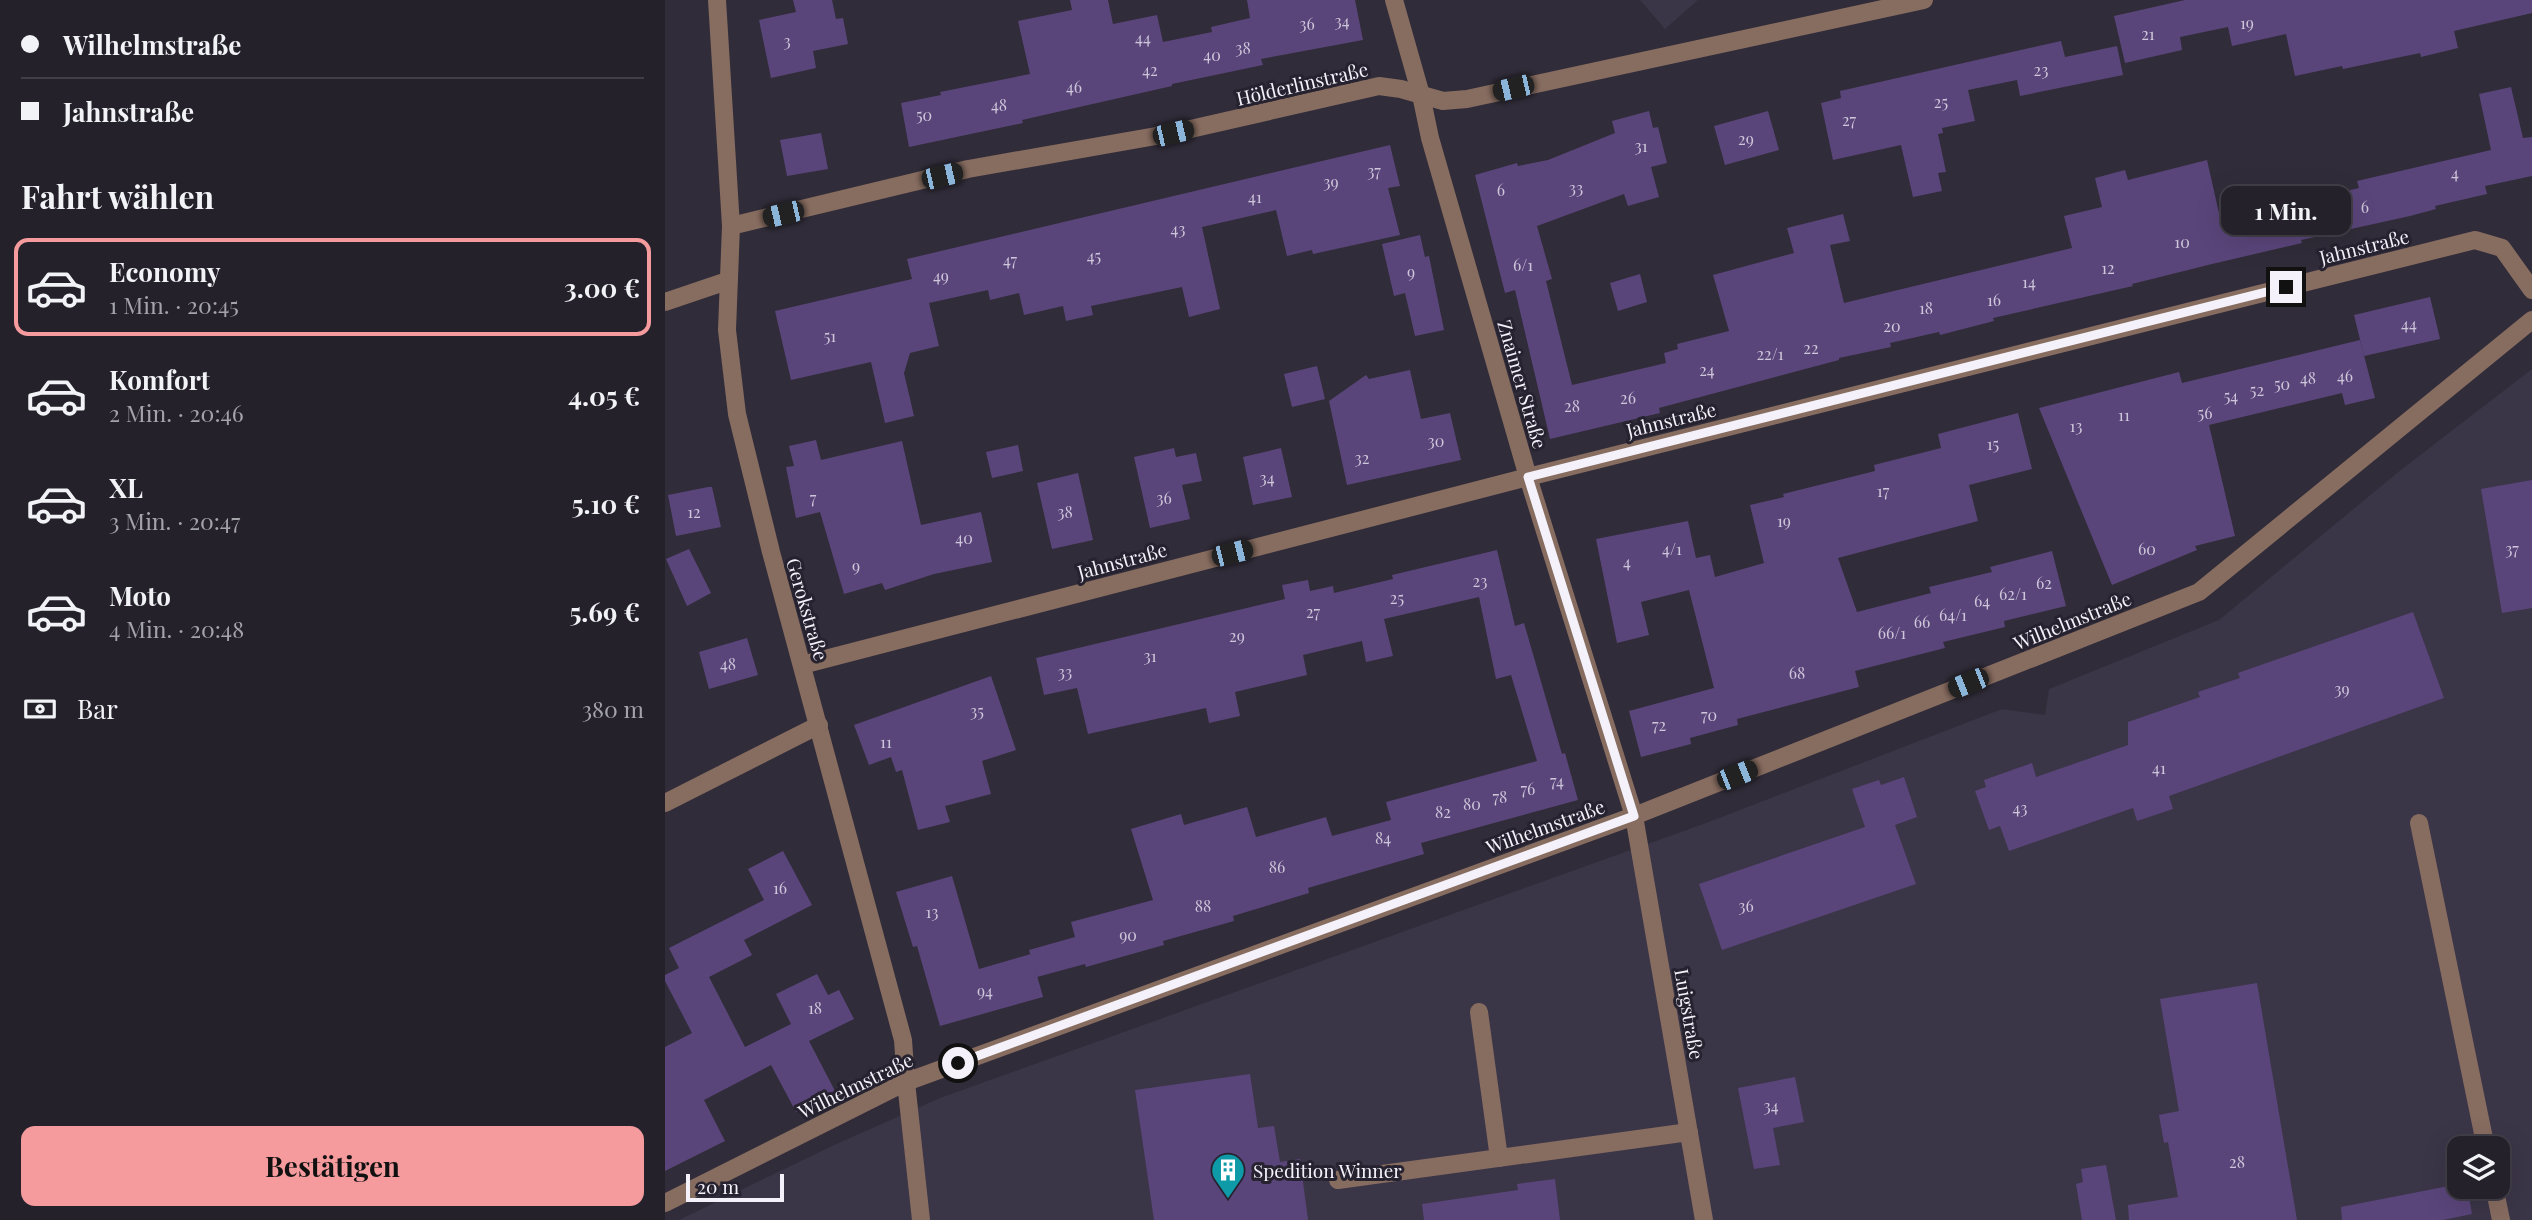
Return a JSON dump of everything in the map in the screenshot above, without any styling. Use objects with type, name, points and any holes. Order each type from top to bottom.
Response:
[{"type":"street","name":"Gerokstraße","points":[[717,0],[731,226],[727,330],[737,414],[771,552],[903,1040],[905,1082],[921,1220]]},
{"type":"street","name":"Znaimer Straße","points":[[1394,0],[1430,138],[1528,477],[1634,816]]},
{"type":"street","name":"Hölderlinstraße","points":[[731,226],[968,169],[1173,133],[1379,86],[1443,101],[1467,99],[1924,0]]},
{"type":"street","name":"Jahnstraße","points":[[802,664],[1528,477],[2475,240],[2502,248],[2532,289]]},
{"type":"street","points":[[665,302],[727,281]]},
{"type":"street","name":"Wilhelmstraße","points":[[665,1203],[905,1082],[1634,816],[2199,592],[2532,320]]},
{"type":"street","points":[[665,803],[819,725]]},
{"type":"street","name":"Luigstraße","points":[[1634,816],[1704,1220]]},
{"type":"street","points":[[2419,824],[2484,1136]]},
{"type":"street","points":[[1479,1012],[1499,1158]]},
{"type":"street","points":[[1338,1180],[1689,1132]]},
{"type":"street","points":[[2497,1199],[2501,1220]]},
{"type":"shaded area","points":[[1640,0],[1698,0],[1665,29]]},
{"type":"shaded area","points":[[2532,369],[2532,1220],[679,1220],[834,1145],[940,1098],[1706,823],[2002,709],[2045,715],[2049,689],[2219,620],[2402,469]]},
{"type":"building","points":[[793,0],[832,0],[836,19],[843,18],[848,44],[813,51],[816,68],[771,78],[759,20],[796,12]]},
{"type":"building","points":[[1070,0],[1108,0],[1113,24],[1157,15],[1163,42],[1212,32],[1211,27],[1250,18],[1247,0],[1355,0],[1363,40],[1261,59],[1263,65],[1022,120],[1023,123],[909,147],[901,103],[941,95],[940,92],[1030,74],[1018,21],[1072,10]]},
{"type":"building","points":[[2185,0],[2532,0],[2532,13],[2454,31],[2458,48],[2421,57],[2420,53],[2295,76],[2286,34],[2232,46],[2228,27],[2180,37],[2182,50],[2125,63],[2114,16]]},
{"type":"building","points":[[2061,41],[2065,57],[2117,46],[2123,75],[2020,96],[2017,80],[1968,90],[1975,121],[1942,128],[1943,133],[1938,134],[1946,172],[1938,173],[1942,191],[1913,197],[1901,145],[1833,160],[1821,103],[1841,98],[1840,91]]},
{"type":"building","points":[[2511,87],[2523,138],[2532,137],[2532,176],[2485,186],[2487,194],[2435,206],[2436,209],[2410,216],[2301,240],[2302,243],[2132,284],[2133,286],[1993,318],[1994,321],[1940,335],[1939,332],[1890,343],[1891,347],[1839,358],[1659,408],[1660,413],[1550,439],[1515,290],[1505,293],[1475,175],[1517,163],[1518,166],[1548,160],[1615,133],[1612,121],[1649,111],[1653,128],[1658,127],[1667,163],[1651,167],[1659,197],[1628,206],[1624,194],[1537,226],[1552,279],[1546,281],[1572,385],[1666,363],[1664,353],[1678,349],[1677,344],[1729,331],[1713,275],[1794,253],[1787,228],[1843,214],[1850,241],[1830,245],[1844,303],[2072,248],[2064,216],[2102,207],[2095,178],[2125,170],[2128,180],[2207,160],[2223,231],[2269,221],[2266,206],[2292,200],[2293,204],[2359,188],[2357,181],[2491,150],[2479,94]]},
{"type":"building","points":[[1768,111],[1779,150],[1725,165],[1714,126]]},
{"type":"building","points":[[821,133],[828,169],[787,176],[780,140]]},
{"type":"building","points":[[1390,145],[1400,186],[1388,188],[1400,235],[1313,254],[1312,250],[1287,256],[1276,210],[1202,227],[1220,309],[1189,317],[1182,287],[1091,306],[1093,315],[1066,321],[1063,306],[1024,315],[1019,293],[990,300],[988,290],[929,303],[939,346],[910,353],[904,373],[914,416],[885,423],[871,362],[791,380],[775,311],[912,279],[907,259]]},
{"type":"building","points":[[1420,235],[1425,257],[1429,256],[1444,330],[1415,336],[1405,293],[1394,296],[1382,244]]},
{"type":"building","points":[[1640,274],[1647,302],[1618,311],[1610,283]]},
{"type":"building","points":[[2430,297],[2440,339],[2364,356],[2354,315]]},
{"type":"building","points":[[2360,340],[2375,398],[2345,405],[2342,393],[2209,425],[2235,536],[2195,546],[2197,550],[2112,585],[2039,408],[2179,372],[2182,383]]},
{"type":"building","points":[[1317,366],[1325,399],[1292,407],[1284,374]]},
{"type":"building","points":[[1410,370],[1421,419],[1450,413],[1461,460],[1347,485],[1329,401],[1366,375],[1369,379]]},
{"type":"building","points":[[2018,413],[2032,469],[1969,485],[1978,521],[1838,558],[1857,612],[1931,593],[1929,587],[1992,572],[1990,567],[2052,551],[2066,606],[2004,621],[2005,627],[1943,642],[1945,648],[1855,671],[1859,687],[1737,719],[1738,725],[1690,738],[1691,744],[1641,757],[1629,711],[1714,688],[1689,590],[1641,602],[1649,635],[1617,643],[1596,539],[1688,521],[1696,558],[1710,555],[1715,577],[1764,563],[1750,505],[1875,471],[1874,465],[1941,448],[1938,434]]},
{"type":"building","points":[[816,440],[821,460],[902,441],[921,525],[981,512],[992,562],[934,574],[885,590],[882,583],[844,594],[820,512],[796,518],[786,467],[794,466],[789,446]]},
{"type":"building","points":[[1018,445],[1023,471],[992,478],[986,452]]},
{"type":"building","points":[[1174,448],[1176,457],[1196,453],[1202,481],[1182,485],[1190,519],[1150,528],[1134,457]]},
{"type":"building","points":[[1281,448],[1292,497],[1253,505],[1243,457]]},
{"type":"building","points":[[1078,473],[1093,540],[1052,549],[1037,483]]},
{"type":"building","points":[[2532,480],[2532,608],[2502,613],[2481,489]]},
{"type":"building","points":[[712,487],[721,527],[676,536],[668,495]]},
{"type":"building","points":[[689,549],[711,593],[687,606],[666,559]]},
{"type":"building","points":[[1497,550],[1515,626],[1524,623],[1578,800],[1421,843],[1424,854],[1308,888],[1309,893],[1233,916],[1234,921],[1163,941],[1164,945],[1086,967],[1085,964],[1037,977],[1029,950],[1075,937],[1071,922],[1153,900],[1131,829],[1181,814],[1184,825],[1247,807],[1256,837],[1326,817],[1332,836],[1391,820],[1386,802],[1537,761],[1511,675],[1496,679],[1479,597],[1384,619],[1393,656],[1366,662],[1362,641],[1303,655],[1307,675],[1235,692],[1240,716],[1209,723],[1206,708],[1088,734],[1077,688],[1044,695],[1036,658],[1285,599],[1282,585],[1308,580],[1310,591],[1333,586],[1334,593],[1393,579],[1392,575]]},
{"type":"building","points":[[2413,612],[2444,698],[2169,796],[2173,809],[2137,821],[2133,808],[2009,851],[2000,826],[1989,830],[1975,791],[1986,787],[1984,780],[2032,763],[2036,777],[2128,745],[2128,722],[2200,697],[2198,692],[2240,678],[2238,673]]},
{"type":"building","points":[[747,638],[758,675],[709,689],[699,652]]},
{"type":"building","points":[[991,676],[1016,750],[982,761],[991,794],[945,806],[950,822],[918,830],[902,770],[896,772],[891,757],[869,765],[854,725]]},
{"type":"building","points":[[1904,777],[1917,817],[1895,825],[1916,884],[1722,950],[1699,884],[1865,827],[1852,789],[1879,780],[1881,785]]},
{"type":"building","points":[[783,851],[812,905],[744,940],[752,955],[709,977],[745,1047],[791,1024],[776,994],[817,974],[828,995],[839,990],[854,1019],[809,1041],[835,1091],[796,1112],[771,1065],[704,1100],[725,1141],[665,1171],[665,1047],[692,1033],[665,981],[665,975],[679,968],[669,948],[764,900],[748,869]]},
{"type":"building","points":[[952,876],[979,969],[1031,954],[1043,997],[940,1026],[917,946],[913,947],[896,892]]},
{"type":"building","points":[[2257,983],[2297,1220],[2129,1220],[2128,1205],[2178,1197],[2168,1142],[2164,1143],[2159,1115],[2179,1111],[2160,999]]},
{"type":"building","points":[[1250,1074],[1258,1128],[1274,1126],[1280,1162],[1300,1159],[1308,1220],[1154,1220],[1135,1090]]},
{"type":"building","points":[[1795,1077],[1804,1122],[1773,1128],[1780,1165],[1754,1169],[1738,1088]]},
{"type":"building","points":[[2106,1165],[2116,1220],[2082,1220],[2076,1184],[2083,1182],[2081,1169]]},
{"type":"building","name":"Spedition Winner","points":[[1555,1179],[1560,1220],[1424,1220],[1422,1204],[1518,1190],[1517,1184]]},
{"type":"building","points":[[2447,1186],[2447,1199],[2469,1199],[2472,1214],[2443,1220],[2342,1220],[2341,1207]]},
{"type":"place","name":"Spedition Winner","points":[[1228,1200]]},
{"type":"route","points":[[958,1063],[1634,816],[1528,477],[2286,287]]}]
